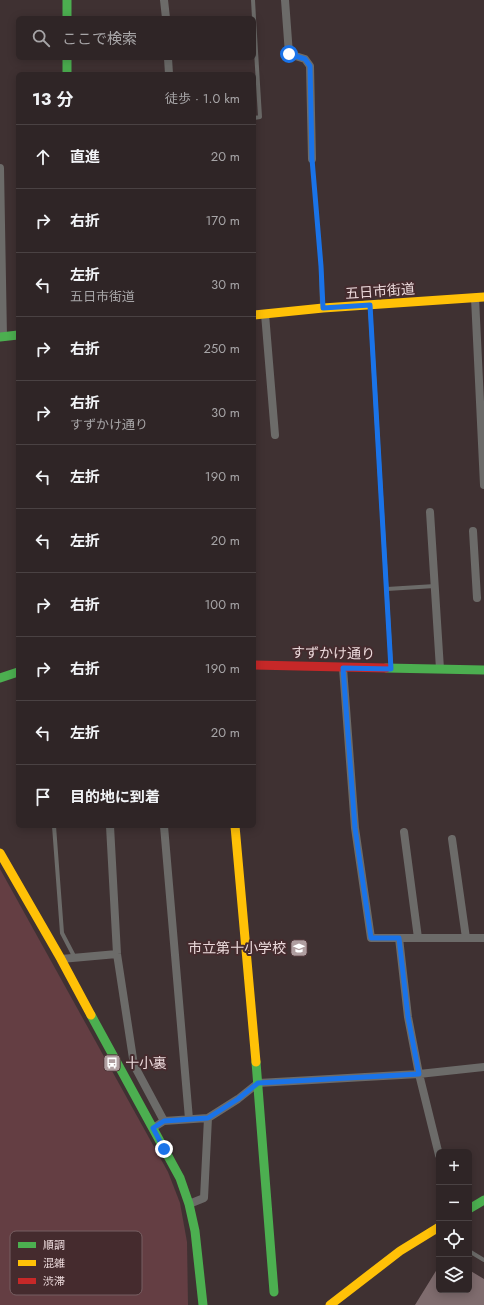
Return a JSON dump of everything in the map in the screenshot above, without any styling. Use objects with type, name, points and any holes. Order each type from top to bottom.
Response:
[{"type":"street","points":[[67,0],[67,16]]},
{"type":"street","points":[[164,0],[166,16]]},
{"type":"street","points":[[285,0],[289,54],[305,59],[310,66],[312,159]]},
{"type":"street","points":[[67,60],[67,72]]},
{"type":"street","points":[[168,60],[169,72]]},
{"type":"street","points":[[0,168],[1,337],[16,335]]},
{"type":"street","points":[[480,298],[484,485]]},
{"type":"street","name":"五日市街道","points":[[256,315],[323,308],[480,298]]},
{"type":"street","points":[[264,314],[275,435]]},
{"type":"street","points":[[430,512],[440,670]]},
{"type":"street","points":[[473,531],[480,575],[476,598]]},
{"type":"street","name":"すずかけ通り","points":[[256,666],[484,670]]},
{"type":"street","points":[[343,668],[355,828],[371,938],[484,938]]},
{"type":"street","points":[[0,678],[16,673]]},
{"type":"street","points":[[110,828],[118,954],[134,1065],[164,1121]]},
{"type":"street","points":[[164,828],[189,1119]]},
{"type":"street","points":[[235,828],[258,1083],[274,1292]]},
{"type":"street","points":[[404,832],[418,938]]},
{"type":"street","points":[[452,839],[466,938]]},
{"type":"street","points":[[0,853],[61,960],[180,1178],[189,1204],[195,1231],[203,1305]]},
{"type":"street","points":[[399,938],[408,1017],[419,1074],[437,1149]]},
{"type":"street","points":[[61,960],[118,954]]},
{"type":"street","points":[[153,1128],[164,1121],[208,1118],[238,1099],[258,1083],[419,1074],[484,1067]]},
{"type":"street","points":[[189,1204],[204,1198],[208,1118]]},
{"type":"street","points":[[472,1207],[484,1200]]},
{"type":"street","points":[[330,1305],[388,1259],[436,1229]]},
{"type":"lane","points":[[253,0],[254,16]]},
{"type":"lane","points":[[256,51],[260,117],[256,118]]},
{"type":"lane","points":[[321,266],[323,308]]},
{"type":"lane","points":[[370,305],[391,669]]},
{"type":"lane","points":[[387,589],[435,586]]},
{"type":"lane","points":[[54,828],[62,933],[75,958]]},
{"type":"lane","points":[[472,1253],[484,1260]]},
{"type":"path","points":[[312,159],[321,266]]},
{"type":"shaded area","points":[[0,869],[168,1172],[180,1203],[187,1242],[188,1305],[0,1305]]},
{"type":"building","points":[[436,1271],[436,1293],[472,1293],[472,1272],[484,1279],[484,1305],[415,1305]]},
{"type":"traffic: fast","points":[[67,0],[67,16]]},
{"type":"traffic: fast","points":[[67,60],[67,72]]},
{"type":"traffic: fast","points":[[0,337],[16,335]]},
{"type":"traffic: fast","points":[[386,668],[484,670]]},
{"type":"traffic: fast","points":[[0,678],[16,673]]},
{"type":"traffic: fast","points":[[91,1015],[180,1178],[189,1204],[195,1231],[203,1305]]},
{"type":"traffic: fast","points":[[256,1062],[274,1292]]},
{"type":"traffic: fast","points":[[472,1207],[484,1200]]},
{"type":"traffic: slow","points":[[256,315],[323,308],[484,297]]},
{"type":"traffic: slow","points":[[235,828],[256,1062]]},
{"type":"traffic: slow","points":[[0,853],[61,959],[91,1015]]},
{"type":"traffic: slow","points":[[330,1305],[400,1251],[436,1229]]},
{"type":"traffic: jam","points":[[256,665],[386,668]]},
{"type":"place","name":"市立第十小学校","points":[[299,948]]},
{"type":"place","name":"十小裏","points":[[112,1063]]},
{"type":"route","points":[[164,1149],[153,1128],[164,1121],[208,1118],[238,1099],[258,1083],[419,1074],[408,1017],[399,938],[371,938],[355,828],[343,668],[391,669],[370,305],[323,308],[312,159],[310,66],[305,59],[289,54]]}]
